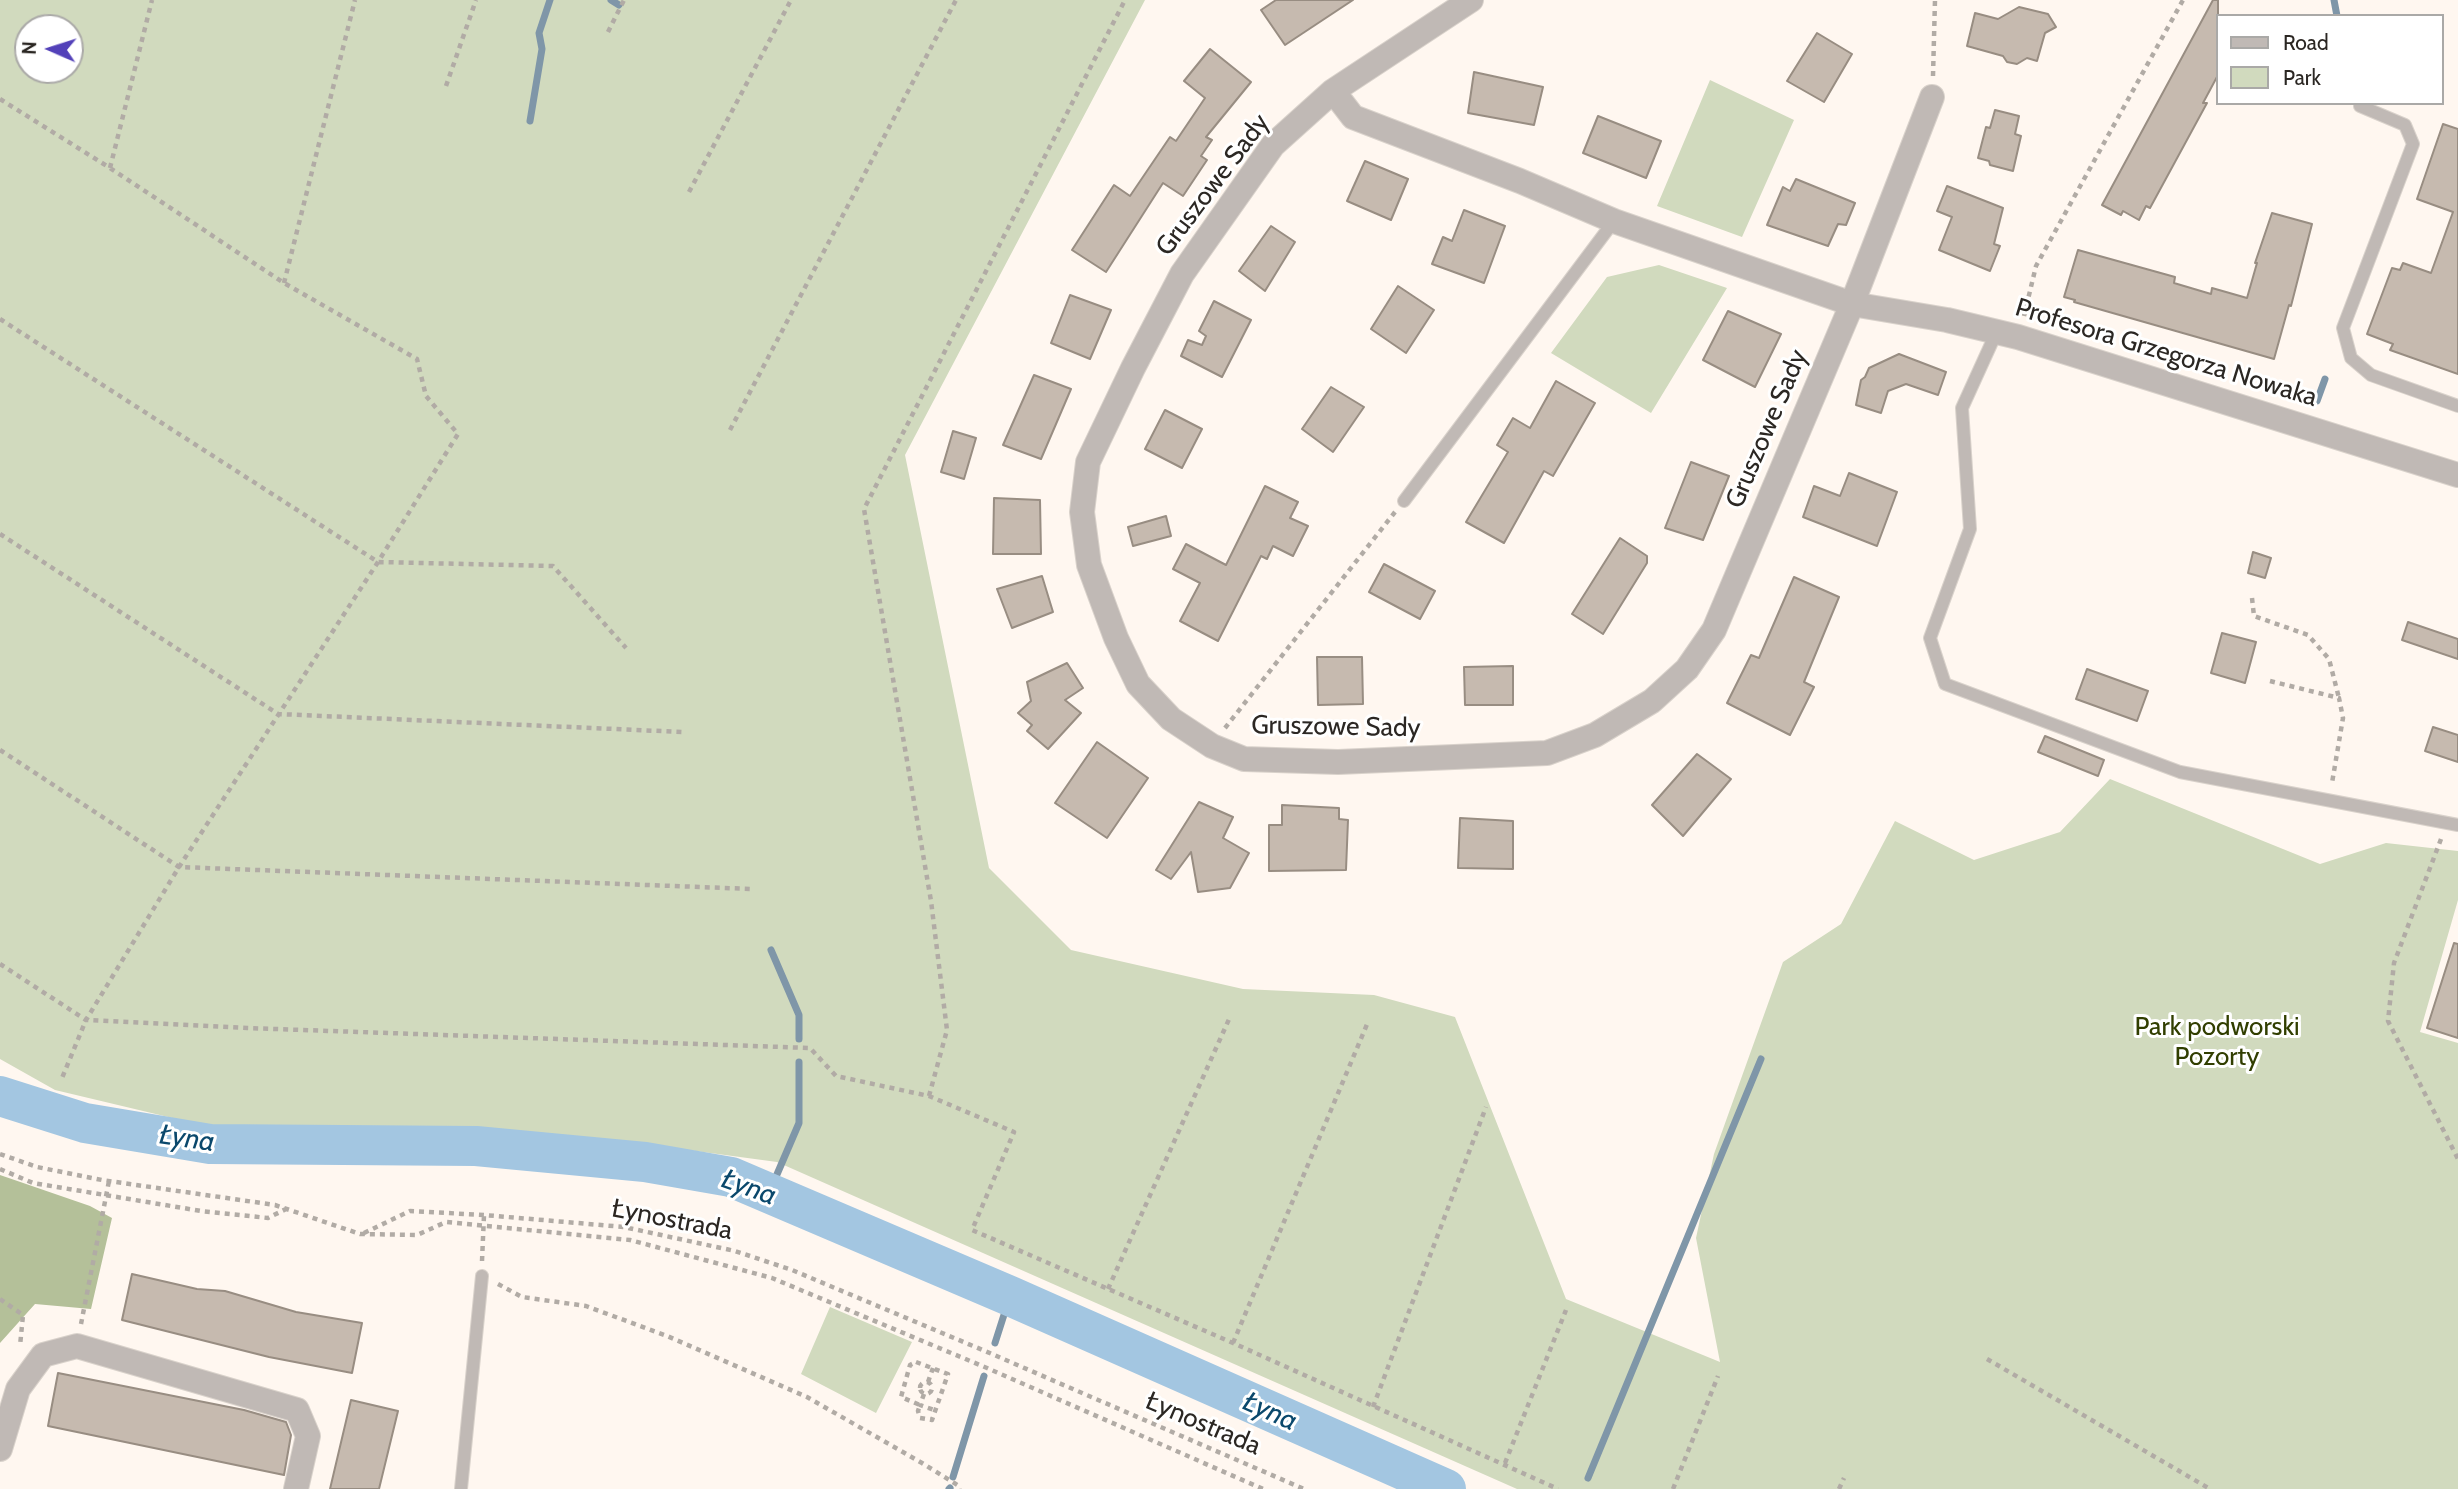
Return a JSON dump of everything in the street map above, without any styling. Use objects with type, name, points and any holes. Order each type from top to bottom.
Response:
[{"type":"street","name":"Gruszowe Sady","points":[[1471,0],[1333,91],[1273,145],[1182,274],[1088,462],[1082,512],[1089,565],[1116,638],[1138,684],[1171,719],[1212,746],[1244,759],[1338,762],[1548,753],[1595,735],[1652,701],[1687,669],[1714,630],[1852,304],[1932,96]]},
{"type":"street","points":[[1333,91],[1353,117],[1520,181],[1614,221],[1852,304]]},
{"type":"street","name":"Profesora Grzegorza Nowaka","points":[[1852,304],[1947,320],[2008,334],[2458,475]]},
{"type":"street","points":[[0,1449],[18,1389],[43,1354],[77,1346],[297,1410],[308,1436],[296,1489]]},
{"type":"lane","points":[[2360,106],[2405,125],[2413,144],[2343,328],[2351,358],[2371,375],[2458,406]]},
{"type":"lane","points":[[1404,501],[1614,221]]},
{"type":"lane","points":[[2008,334],[1962,408],[1970,530],[1930,638],[1945,684],[2180,772],[2453,824]]},
{"type":"lane","points":[[461,1489],[481,1276]]},
{"type":"path","points":[[110,168],[152,0]]},
{"type":"path","points":[[284,283],[355,0]]},
{"type":"path","points":[[446,86],[476,0]]},
{"type":"path","points":[[608,32],[624,0]]},
{"type":"path","points":[[689,192],[790,0]]},
{"type":"path","points":[[730,430],[956,0]]},
{"type":"path","points":[[929,1096],[947,1030],[931,901],[864,509],[1125,0]]},
{"type":"path","points":[[1932,96],[1935,0]]},
{"type":"path","points":[[2008,334],[2036,266],[2183,0]]},
{"type":"path","points":[[0,99],[284,283],[417,359],[426,396],[458,434],[179,867],[86,1020],[62,1078]]},
{"type":"path","points":[[0,319],[378,562],[553,566],[626,648]]},
{"type":"path","points":[[1212,746],[1404,501]]},
{"type":"path","points":[[0,534],[278,714],[682,732]]},
{"type":"path","points":[[2252,598],[2254,616],[2308,635],[2329,659],[2343,718],[2332,782],[2336,801]]},
{"type":"path","points":[[2270,681],[2339,698]]},
{"type":"path","points":[[0,750],[179,867],[752,890]]},
{"type":"path","points":[[2453,824],[2394,963],[2388,1021],[2458,1159]]},
{"type":"path","points":[[0,964],[86,1020],[810,1048],[836,1076],[929,1096],[1014,1132],[972,1230],[1234,1343],[1558,1489]]},
{"type":"path","points":[[1108,1289],[1230,1017]]},
{"type":"path","points":[[1234,1343],[1368,1022]]},
{"type":"path","points":[[1373,1407],[1486,1107]]},
{"type":"path","points":[[0,1154],[37,1167],[109,1181],[275,1205],[360,1234],[417,1235],[446,1222],[630,1240],[772,1278],[987,1368],[1263,1489]]},
{"type":"path","points":[[0,1169],[33,1183],[201,1211],[268,1218],[286,1209]]},
{"type":"path","points":[[77,1346],[109,1181]]},
{"type":"path","name":"Łynostrada","points":[[360,1234],[410,1211],[484,1215],[624,1227],[747,1255],[792,1270],[972,1345],[1304,1489]]},
{"type":"path","points":[[484,1215],[481,1276],[522,1297],[586,1306],[667,1336],[807,1397],[922,1463],[960,1489]]},
{"type":"path","points":[[0,1298],[23,1315],[20,1352]]},
{"type":"path","points":[[1504,1463],[1566,1310]]},
{"type":"path","points":[[1987,1359],[2210,1489]]},
{"type":"path","points":[[928,1382],[924,1382],[920,1387],[924,1394],[920,1405],[918,1411],[920,1418],[932,1420],[937,1411],[943,1394],[948,1374],[916,1362],[910,1365],[901,1397],[920,1405],[937,1411]]},
{"type":"path","points":[[928,1382],[933,1368]]},
{"type":"path","points":[[1673,1489],[1718,1376]]},
{"type":"path","points":[[928,1382],[932,1385],[932,1391]]},
{"type":"path","points":[[924,1394],[932,1391],[943,1394]]},
{"type":"path","points":[[1839,1489],[1844,1478]]},
{"type":"green space","name":"Park podworski Pozorty","points":[[0,0],[1145,0],[905,455],[989,868],[1071,950],[1243,989],[1374,995],[1455,1017],[1566,1299],[1720,1362],[1696,1238],[1714,1154],[1783,962],[1841,924],[1895,821],[1974,860],[2060,832],[2110,779],[2320,864],[2386,843],[2458,851],[2458,900],[2420,1032],[2458,1043],[2458,1489],[1517,1489],[777,1162],[688,1150],[227,1131],[55,1090],[0,1059]]},
{"type":"green space","points":[[1710,80],[1794,120],[1742,237],[1657,206]]},
{"type":"green space","points":[[1659,265],[1727,288],[1651,413],[1551,353],[1607,277]]},
{"type":"green space","points":[[0,1175],[90,1206],[112,1218],[91,1309],[35,1304],[0,1343]]},
{"type":"green space","points":[[830,1307],[912,1342],[876,1413],[801,1374]]},
{"type":"building","points":[[1276,0],[1353,0],[1285,45],[1261,10]]},
{"type":"building","points":[[2213,0],[2218,0],[2216,79],[2203,103],[2207,103],[2150,208],[2146,206],[2139,220],[2123,211],[2121,215],[2102,205]]},
{"type":"building","points":[[2019,7],[2048,14],[2056,27],[2045,33],[2037,61],[2027,58],[2017,64],[2007,62],[2003,56],[1967,46],[1975,13],[1998,19]]},
{"type":"building","points":[[1817,33],[1852,54],[1824,102],[1787,81]]},
{"type":"building","points":[[1210,49],[1251,82],[1206,137],[1212,140],[1201,156],[1207,160],[1183,196],[1163,183],[1106,272],[1072,250],[1114,185],[1130,196],[1170,137],[1176,141],[1205,98],[1184,81]]},
{"type":"building","points":[[1474,72],[1543,87],[1534,125],[1468,113]]},
{"type":"building","points":[[1995,110],[2019,116],[2015,134],[2021,136],[2013,171],[1990,165],[1989,161],[1978,158],[1986,127],[1990,128]]},
{"type":"building","points":[[1598,116],[1661,141],[1646,178],[1583,153]]},
{"type":"building","points":[[2443,124],[2458,129],[2458,374],[2390,350],[2393,344],[2367,334],[2392,268],[2400,270],[2403,263],[2431,273],[2453,212],[2417,199]]},
{"type":"building","points":[[1365,161],[1408,179],[1391,220],[1347,201]]},
{"type":"building","points":[[1796,179],[1855,203],[1846,225],[1838,224],[1828,246],[1767,225],[1783,187],[1790,191]]},
{"type":"building","points":[[1947,186],[2003,208],[1994,244],[2000,246],[1990,271],[1939,250],[1952,217],[1937,211]]},
{"type":"building","points":[[1464,210],[1505,226],[1484,283],[1432,264],[1443,237],[1452,241]]},
{"type":"building","points":[[2272,213],[2312,224],[2274,359],[2064,297],[2078,250],[2175,277],[2174,283],[2211,294],[2212,288],[2247,298],[2255,263]]},
{"type":"building","points":[[1271,226],[1295,242],[1265,291],[1239,271]]},
{"type":"building","points":[[1398,286],[1434,310],[1406,353],[1371,329]]},
{"type":"building","points":[[1070,295],[1111,310],[1090,359],[1051,343]]},
{"type":"building","points":[[1214,301],[1251,320],[1222,377],[1181,356],[1188,340],[1202,345],[1206,336],[1199,331]]},
{"type":"building","points":[[1728,311],[1781,334],[1755,387],[1703,360]]},
{"type":"building","points":[[1899,354],[1946,372],[1938,395],[1906,384],[1888,391],[1881,413],[1856,405],[1861,380],[1869,368]]},
{"type":"building","points":[[1034,375],[1071,389],[1041,459],[1003,445]]},
{"type":"building","points":[[1556,381],[1595,403],[1553,476],[1544,471],[1504,543],[1466,522],[1508,452],[1497,445],[1513,418],[1530,428]]},
{"type":"building","points":[[1331,387],[1364,407],[1333,452],[1302,429]]},
{"type":"building","points":[[1165,410],[1202,429],[1182,468],[1145,449]]},
{"type":"building","points":[[953,431],[976,438],[964,479],[941,472]]},
{"type":"building","points":[[1691,462],[1729,476],[1703,540],[1665,528]]},
{"type":"building","points":[[1849,473],[1897,492],[1877,546],[1803,517],[1814,486],[1840,496]]},
{"type":"building","points":[[1265,486],[1298,502],[1290,518],[1308,526],[1293,556],[1273,546],[1267,559],[1261,556],[1218,641],[1180,621],[1200,583],[1173,569],[1186,544],[1226,565]]},
{"type":"building","points":[[994,498],[1040,500],[1041,554],[993,554]]},
{"type":"building","points":[[1166,516],[1171,536],[1133,546],[1128,527]]},
{"type":"building","points":[[1620,538],[1647,556],[1647,563],[1603,634],[1572,614]]},
{"type":"building","points":[[2253,552],[2271,558],[2265,578],[2248,573]]},
{"type":"building","points":[[1384,564],[1435,591],[1420,619],[1369,592]]},
{"type":"building","points":[[1042,576],[1053,612],[1012,628],[997,589]]},
{"type":"building","points":[[1794,577],[1839,597],[1804,682],[1814,687],[1790,735],[1727,703],[1751,655],[1759,658]]},
{"type":"building","points":[[2408,622],[2458,639],[2458,659],[2402,640]]},
{"type":"building","points":[[2222,633],[2256,642],[2245,683],[2211,673]]},
{"type":"building","points":[[1317,657],[1362,657],[1363,704],[1318,705]]},
{"type":"building","points":[[1067,663],[1083,688],[1065,700],[1081,713],[1048,749],[1027,731],[1032,725],[1018,713],[1031,701],[1027,682]]},
{"type":"building","points":[[1513,666],[1513,705],[1465,705],[1464,667]]},
{"type":"building","points":[[2087,669],[2148,691],[2137,721],[2076,699]]},
{"type":"building","points":[[2433,727],[2458,735],[2458,762],[2425,751]]},
{"type":"building","points":[[2045,736],[2104,760],[2098,776],[2038,752]]},
{"type":"building","points":[[1097,742],[1148,778],[1107,838],[1055,803]]},
{"type":"building","points":[[1697,754],[1731,779],[1683,836],[1652,805]]},
{"type":"building","points":[[1199,802],[1233,817],[1223,838],[1249,853],[1230,888],[1198,892],[1191,852],[1171,879],[1156,870]]},
{"type":"building","points":[[1282,805],[1339,808],[1339,819],[1348,820],[1346,870],[1269,871],[1269,825],[1282,825]]},
{"type":"building","points":[[1460,818],[1513,821],[1513,869],[1458,868]]},
{"type":"building","points":[[2454,943],[2458,944],[2458,1038],[2427,1028]]},
{"type":"building","points":[[132,1274],[197,1289],[225,1291],[296,1312],[362,1323],[352,1373],[269,1357],[122,1320]]},
{"type":"building","points":[[58,1373],[244,1410],[286,1422],[291,1435],[284,1475],[48,1426]]},
{"type":"building","points":[[351,1400],[398,1411],[379,1489],[330,1489]]},
{"type":"waterway","points":[[530,121],[542,49],[539,33],[550,0]]},
{"type":"waterway","points":[[611,0],[619,5]]},
{"type":"waterway","points":[[2334,0],[2337,14]]},
{"type":"waterway","points":[[2317,401],[2325,379]]},
{"type":"waterway","points":[[771,950],[799,1015],[799,1039]]},
{"type":"waterway","points":[[1588,1478],[1761,1059]]},
{"type":"waterway","points":[[769,1193],[799,1123],[799,1062]]},
{"type":"waterway","name":"Łyna","points":[[0,1096],[85,1123],[210,1144],[476,1146],[645,1162],[731,1177],[1010,1296],[1446,1489]]},
{"type":"waterway","points":[[995,1343],[1010,1296]]},
{"type":"waterway","points":[[953,1477],[984,1376]]}]
